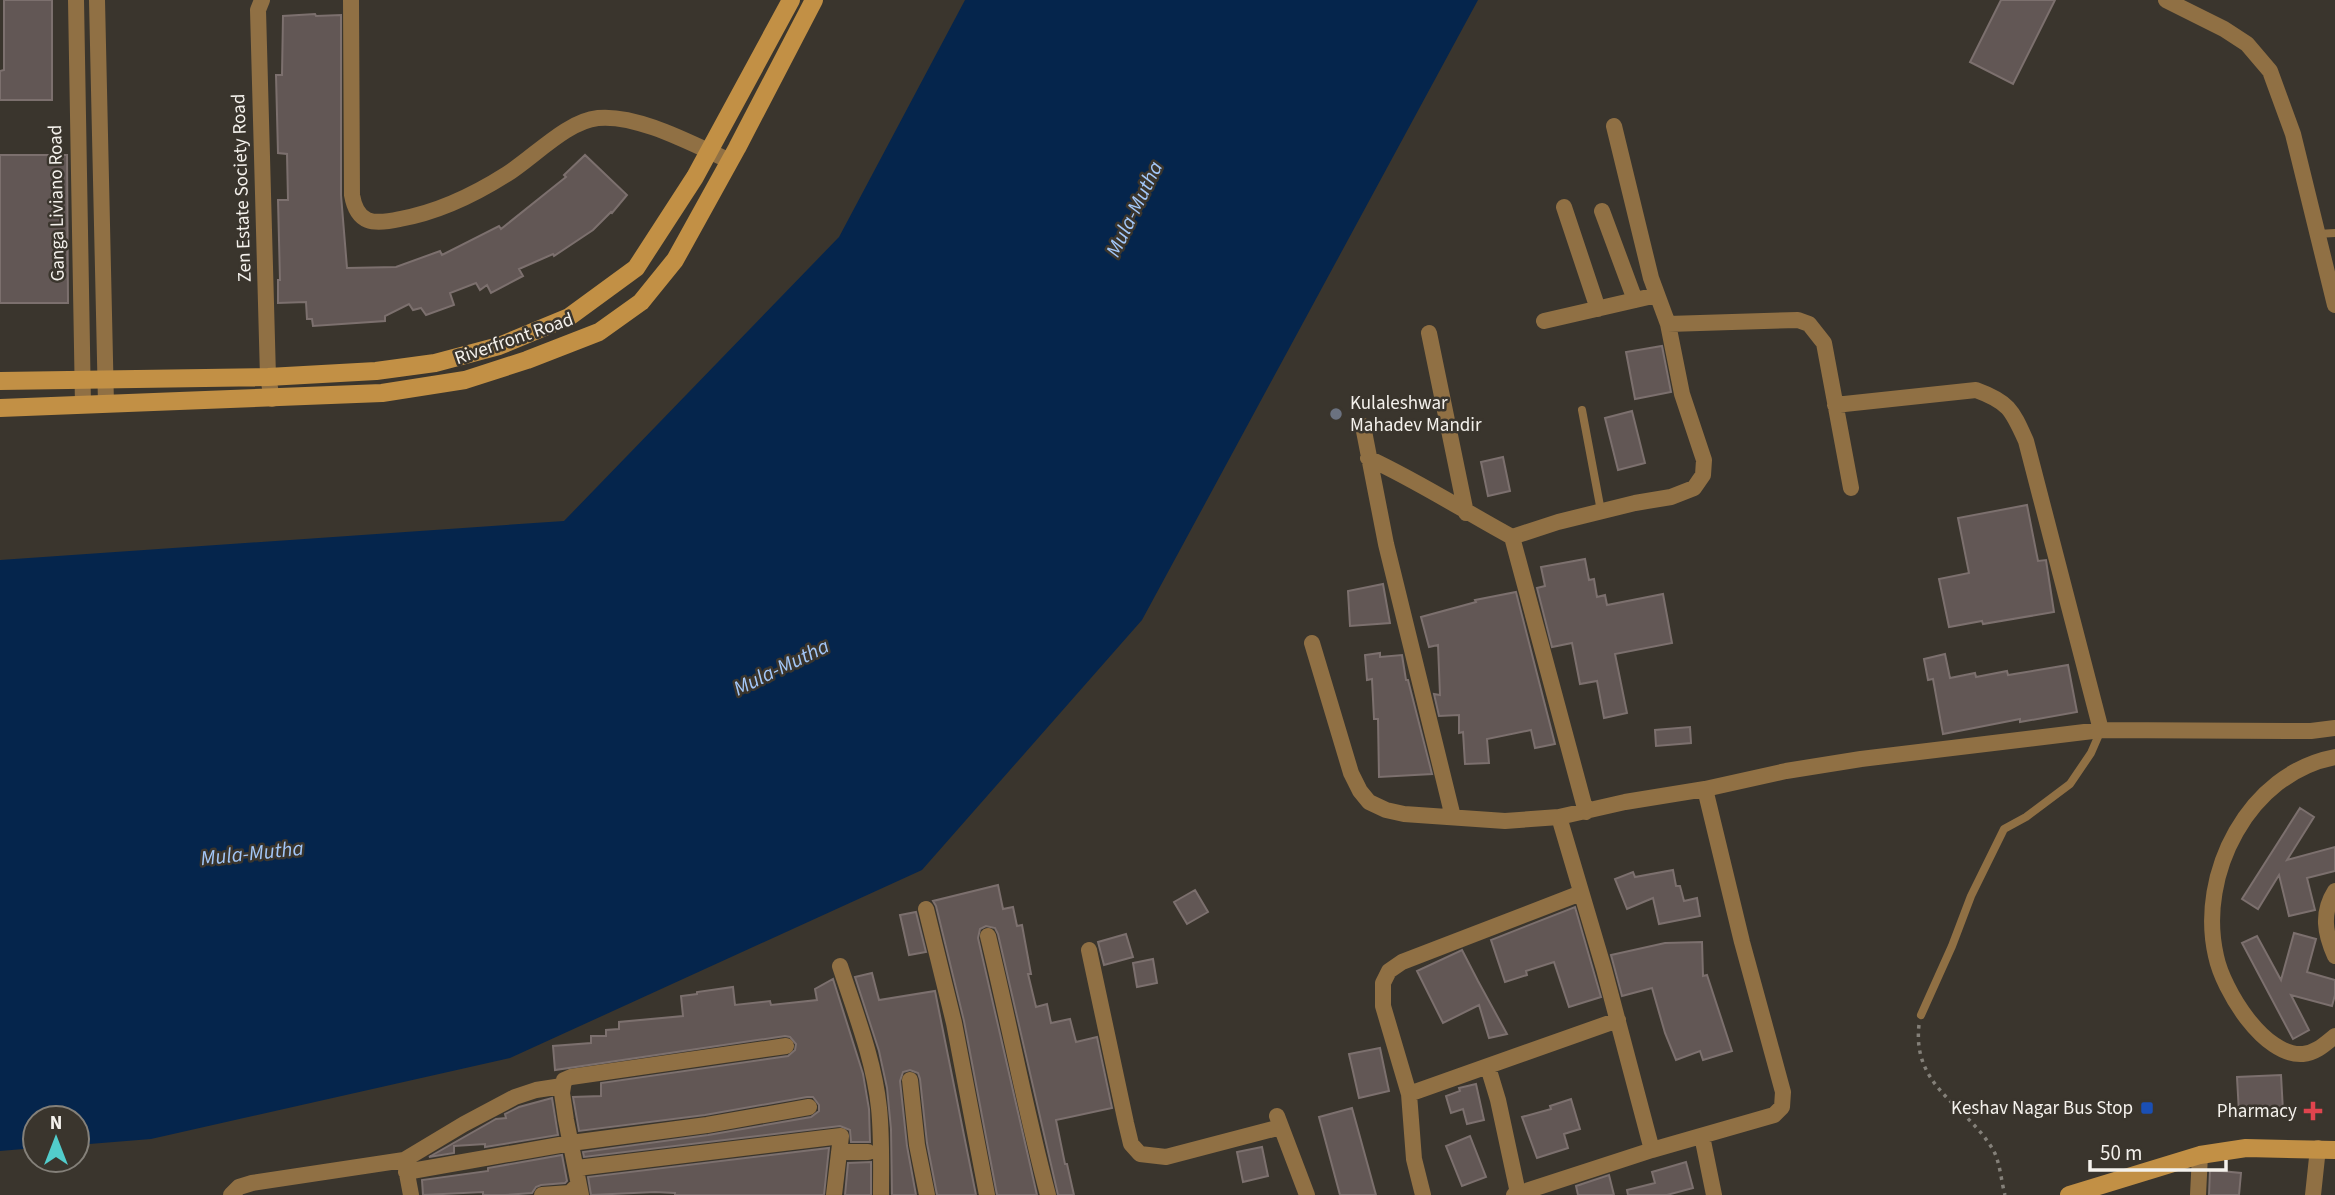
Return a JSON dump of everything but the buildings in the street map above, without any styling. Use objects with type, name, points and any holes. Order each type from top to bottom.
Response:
[{"type":"street","name":"Ganga Liviano Road","points":[[76,0],[83,405]]},
{"type":"street","points":[[97,0],[106,404]]},
{"type":"street","name":"Zen Estate Society Road","points":[[262,0],[258,10],[268,377],[272,399]]},
{"type":"street","points":[[351,0],[352,195],[356,213],[361,218],[390,221],[447,207],[509,173],[574,126],[588,120],[623,120],[730,161]]},
{"type":"street","name":"Riverfront Road","points":[[0,381],[268,377],[376,371],[435,363],[499,346],[569,317],[636,268],[695,177],[791,0]]},
{"type":"street","name":"Riverfront Road","points":[[0,408],[382,393],[465,380],[599,332],[642,302],[675,260],[814,0]]},
{"type":"street","points":[[2166,0],[2224,29],[2247,44],[2270,71],[2293,134],[2335,305]]},
{"type":"street","points":[[1368,458],[1398,472],[1512,537],[1601,511],[1671,497],[1694,488],[1703,475],[1704,460],[1682,394],[1668,324],[1657,295],[1614,126]]},
{"type":"street","points":[[1564,207],[1598,309]]},
{"type":"street","points":[[1602,211],[1635,300]]},
{"type":"street","points":[[1544,321],[1657,295]]},
{"type":"street","points":[[1668,324],[1798,320],[1808,324],[1824,343],[1851,488]]},
{"type":"street","points":[[1429,333],[1466,513]]},
{"type":"street","points":[[1835,405],[1976,390],[1998,397],[2013,412],[2026,441],[2101,730]]},
{"type":"street","points":[[1363,426],[1386,544],[1453,817]]},
{"type":"street","points":[[1512,537],[1586,812]]},
{"type":"street","points":[[1312,643],[1351,773],[1360,791],[1369,802],[1404,814],[1505,821],[1559,817],[1786,771],[1861,759],[2101,730],[2311,731],[2335,728]]},
{"type":"street","points":[[2335,757],[2314,762],[2294,773],[2270,789],[2254,805],[2235,832],[2219,873],[2212,914],[2216,957],[2235,1001],[2267,1041],[2285,1052],[2303,1054],[2318,1049],[2335,1036]]},
{"type":"street","points":[[1488,1067],[1516,1194],[1652,1150],[1774,1115],[1782,1107],[1783,1092],[1742,942],[1705,789]]},
{"type":"street","points":[[1559,817],[1618,1020],[1652,1150]]},
{"type":"street","points":[[2335,891],[2325,920],[2326,936],[2335,956]]},
{"type":"street","points":[[1423,1195],[1414,1158],[1409,1094],[1383,1006],[1383,983],[1389,971],[1402,962],[1581,893]]},
{"type":"street","points":[[926,909],[954,1023],[987,1195]]},
{"type":"street","points":[[988,936],[1012,1033],[1026,1113],[1048,1195]]},
{"type":"street","points":[[1089,950],[1131,1144],[1140,1154],[1166,1157],[1279,1122],[1307,1195]]},
{"type":"street","points":[[840,967],[869,1062],[879,1107],[881,1195]]},
{"type":"street","points":[[1409,1094],[1618,1020]]},
{"type":"street","points":[[579,1183],[562,1086],[564,1080],[786,1046]]},
{"type":"street","points":[[910,1080],[927,1195]]},
{"type":"street","points":[[405,1166],[453,1130],[515,1097],[562,1086]]},
{"type":"street","points":[[231,1195],[239,1187],[252,1183],[405,1166],[707,1125],[809,1107]]},
{"type":"street","points":[[707,1125],[709,1153]]},
{"type":"street","points":[[542,1195],[569,1193],[579,1183],[709,1153],[841,1136],[834,1195]]},
{"type":"street","points":[[1702,1136],[1714,1195]]},
{"type":"street","points":[[2069,1195],[2200,1155],[2246,1148],[2326,1149],[2313,1195]]},
{"type":"street","points":[[839,1152],[868,1152]]},
{"type":"street","points":[[2198,1195],[2200,1155]]},
{"type":"street","points":[[405,1166],[411,1195]]},
{"type":"lane","points":[[2317,234],[2335,233]]},
{"type":"lane","points":[[1582,410],[1601,511]]},
{"type":"lane","points":[[1921,1015],[1971,896],[2004,829],[2026,817],[2070,784],[2091,753],[2101,730]]},
{"type":"path","points":[[1921,1015],[1920,1043],[1930,1079],[1993,1150],[2005,1195]]},
{"type":"water","name":"Mula-Mutha","points":[[965,0],[1478,0],[1142,620],[922,870],[510,1058],[151,1139],[91,1144],[91,1104],[21,1104],[21,1149],[0,1151],[0,560],[564,521],[839,237]]},
{"type":"place","name":"Kulaleshwar Mahadev Mandir","points":[[1336,414]]},
{"type":"place","name":"Keshav Nagar Bus Stop","points":[[2147,1108]]},
{"type":"place","name":"Pharmacy","points":[[2313,1111]]}]
